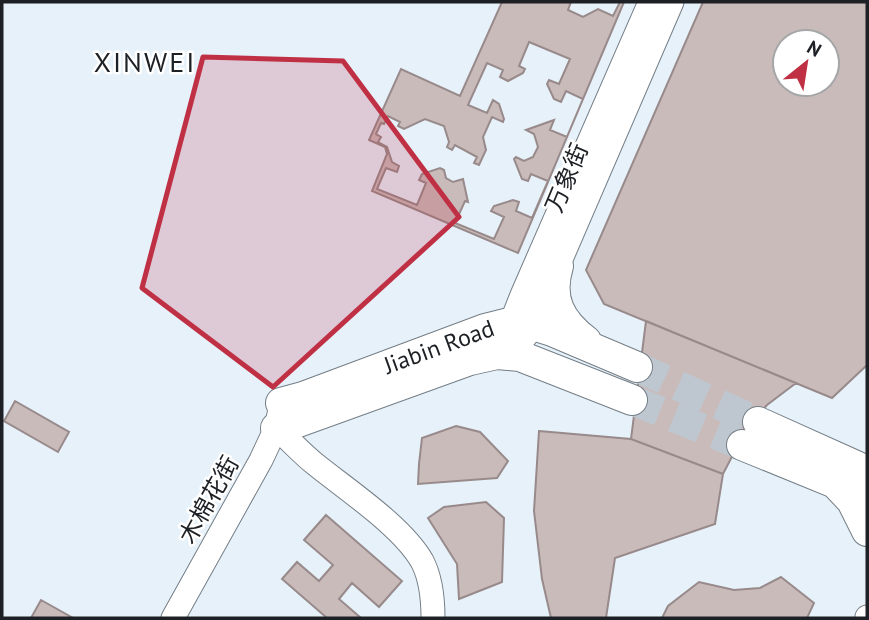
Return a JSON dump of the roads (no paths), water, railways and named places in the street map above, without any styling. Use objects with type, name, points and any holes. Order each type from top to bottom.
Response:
[{"type":"main road","points":[[512,341],[624,361],[593,346],[577,334],[562,316],[554,295],[558,266]]},
{"type":"main road","name":"Jiabin Road","points":[[278,416],[320,414],[470,360],[512,341],[542,363],[632,400]]},
{"type":"main road","points":[[750,433],[855,469],[867,496]]},
{"type":"main road","points":[[855,469],[849,496],[867,531]]},
{"type":"street","points":[[512,341],[650,2]]},
{"type":"street","name":"万象街","points":[[512,341],[558,266],[671,2]]},
{"type":"street","points":[[278,416],[313,462],[387,522],[413,548],[428,577],[433,618]]},
{"type":"street","name":"木棉花街","points":[[173,618],[261,460],[278,416]]},
{"type":"tunnel","points":[[637,367],[758,422]]},
{"type":"tunnel","points":[[632,400],[742,445]]},
{"type":"district","name":"XINWEI","points":[[145,62]]}]
